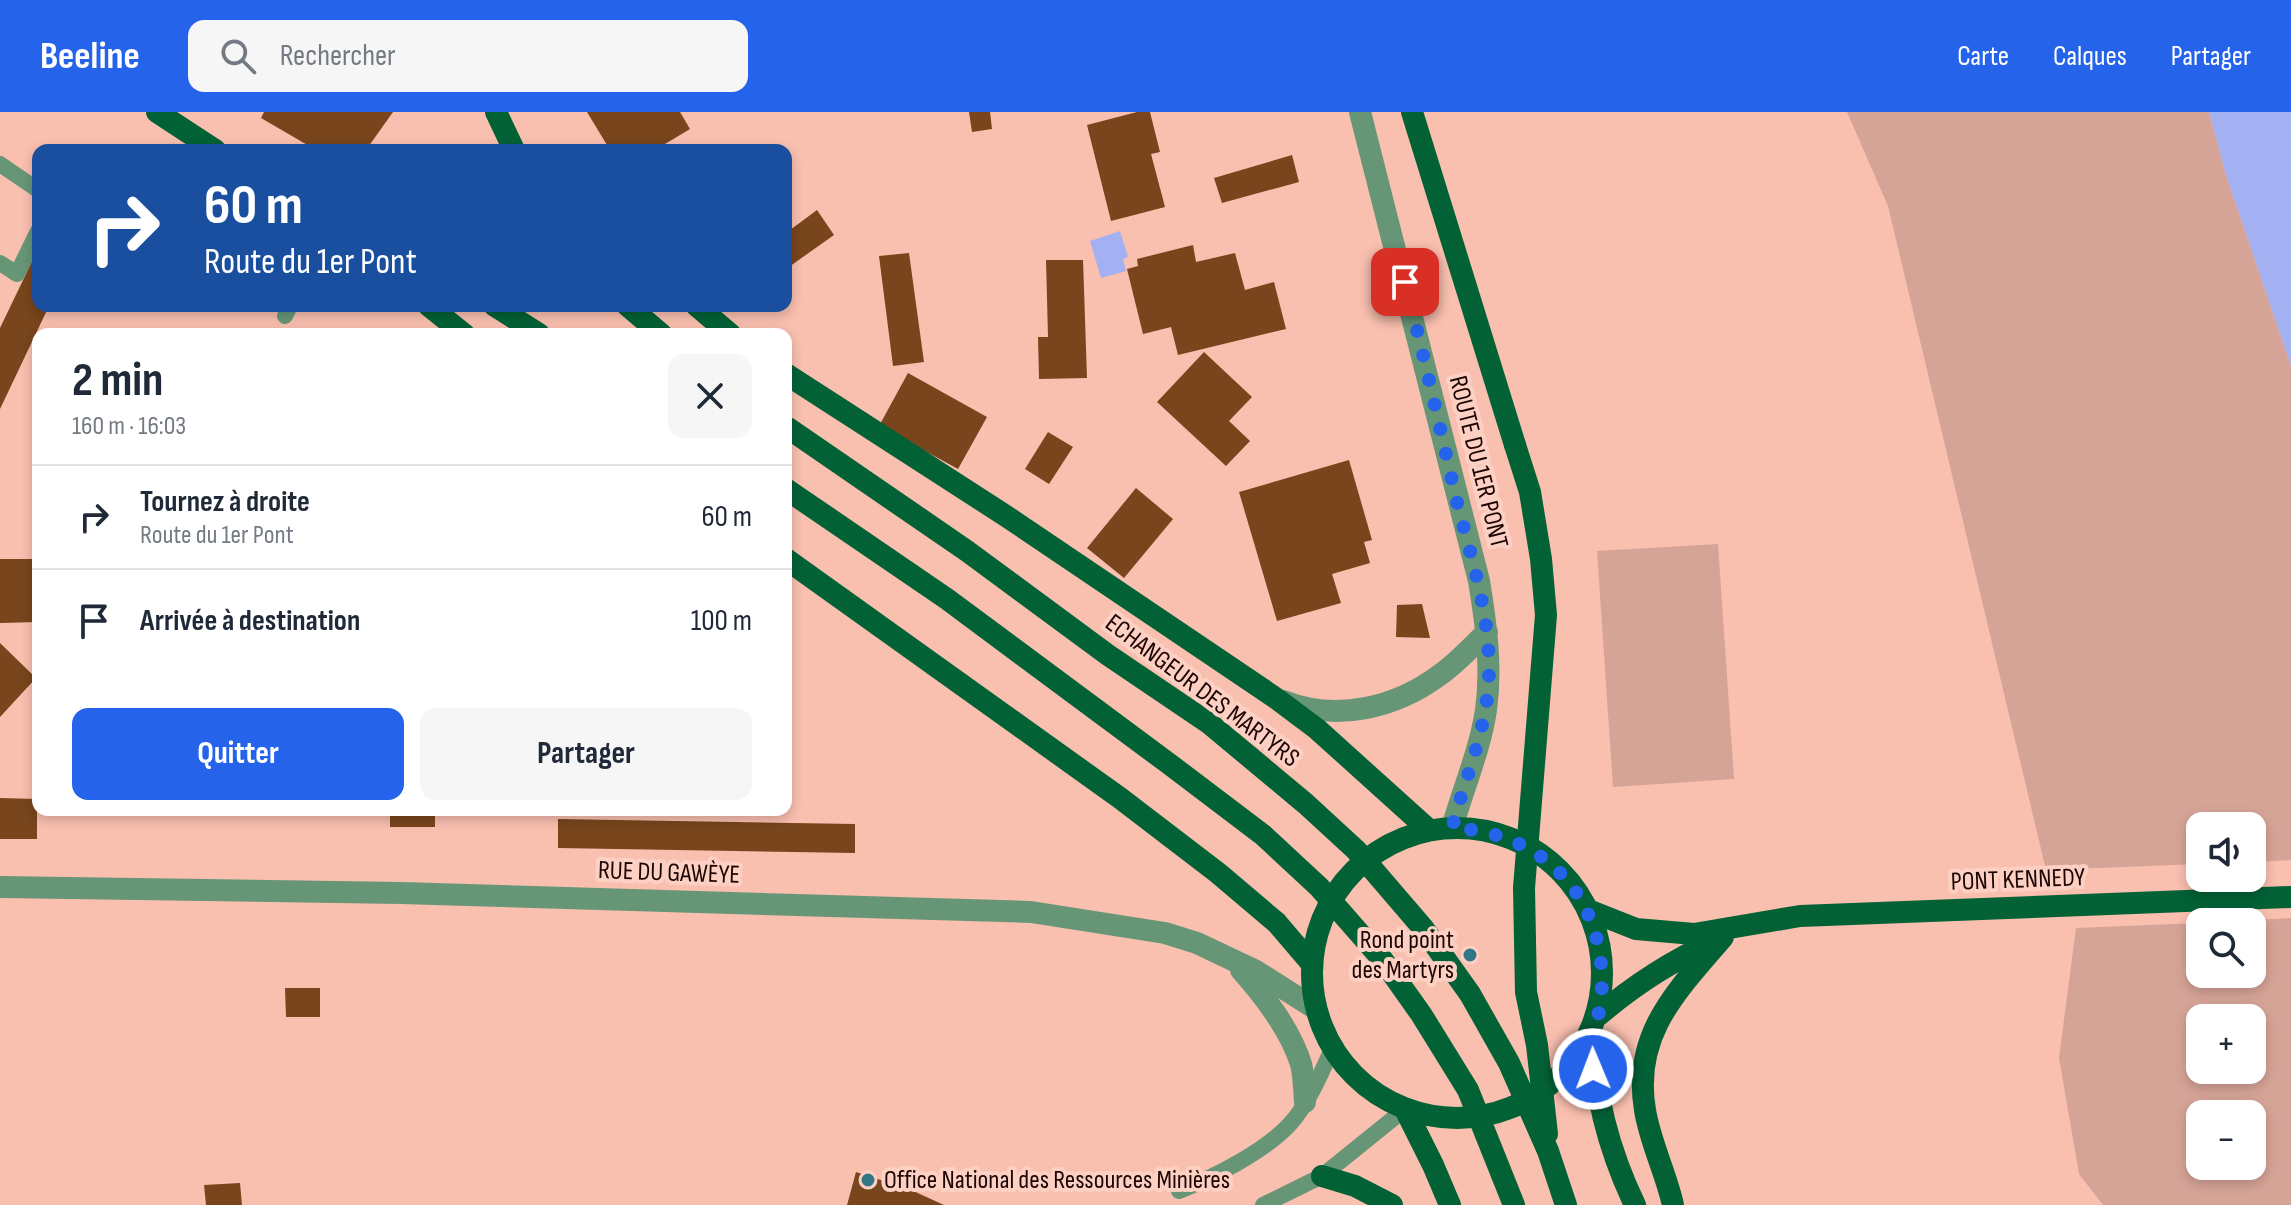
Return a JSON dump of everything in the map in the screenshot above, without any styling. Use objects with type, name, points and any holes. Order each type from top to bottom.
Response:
[{"type":"main road","points":[[157,112],[206,144]]},
{"type":"main road","points":[[496,112],[514,144]]},
{"type":"main road","points":[[1412,112],[1530,492],[1541,559],[1546,615],[1524,888],[1526,992],[1537,1045],[1548,1151]]},
{"type":"main road","points":[[436,312],[456,328]]},
{"type":"main road","points":[[504,312],[530,328]]},
{"type":"main road","points":[[635,312],[654,328]]},
{"type":"main road","points":[[704,312],[723,328]]},
{"type":"main road","points":[[792,378],[1006,516],[1277,699],[1317,729],[1429,830]]},
{"type":"main road","name":"ECHANGEUR DES MARTYRS","points":[[792,430],[1210,724],[1356,850],[1423,928],[1470,994],[1509,1063],[1548,1151],[1566,1205]]},
{"type":"main road","points":[[792,493],[947,599],[1156,753],[1263,835],[1319,887],[1382,959],[1421,1014],[1468,1090],[1514,1205]]},
{"type":"main road","points":[[792,563],[1120,798],[1218,873],[1277,923],[1311,963]]},
{"type":"main road","points":[[1635,1205],[1600,1105],[1593,1069],[1595,1024],[1602,981],[1600,946],[1588,910],[1569,881],[1543,856],[1511,838],[1477,829],[1452,828],[1407,835],[1377,850],[1350,872],[1330,899],[1317,930],[1311,963],[1311,986],[1316,1009],[1332,1049],[1363,1084],[1383,1099],[1405,1109],[1450,1118],[1472,1118],[1505,1111],[1536,1096],[1561,1075],[1595,1024],[1650,976],[1686,954],[1747,927]]},
{"type":"main road","name":"PONT KENNEDY","points":[[1747,927],[1800,916],[2291,897]]},
{"type":"main road","points":[[1588,910],[1636,929],[1654,932],[1694,934],[1747,927]]},
{"type":"main road","points":[[1673,1205],[1645,1111],[1643,1057],[1669,1004],[1723,937]]},
{"type":"main road","points":[[1405,1109],[1450,1205]]},
{"type":"main road","points":[[1322,1176],[1355,1186],[1392,1205]]},
{"type":"street","name":"ROUTE DU 1ER PONT","points":[[1360,112],[1479,581],[1487,632],[1489,669],[1486,710],[1479,743],[1452,828]]},
{"type":"street","points":[[1277,699],[1302,709],[1328,711],[1359,710],[1390,703],[1419,690],[1444,672],[1487,632]]},
{"type":"street","name":"RUE DU GAWÈYE","points":[[0,887],[401,893],[1031,912],[1165,933],[1229,957],[1316,1009]]},
{"type":"street","points":[[1229,957],[1263,996],[1291,1042],[1302,1067],[1305,1102]]},
{"type":"lane","points":[[0,164],[32,186]]},
{"type":"lane","points":[[0,263],[17,274],[32,243]]},
{"type":"lane","points":[[1179,1191],[1207,1180],[1290,1124],[1332,1049]]},
{"type":"lane","points":[[1263,1205],[1322,1176],[1405,1109]]},
{"type":"shaded area","points":[[1847,112],[2209,112],[2226,175],[2291,366],[2291,860],[2266,861],[2266,812],[2186,812],[2186,865],[2046,870],[1888,206]]},
{"type":"shaded area","points":[[1718,544],[1734,779],[1613,787],[1597,551]]},
{"type":"shaded area","points":[[2291,918],[2291,1205],[2103,1205],[2079,1174],[2059,1058],[2076,928],[2186,924],[2186,988],[2266,988],[2266,919]]},
{"type":"water","points":[[2209,112],[2291,112],[2291,366],[2226,175]]},
{"type":"water","points":[[1120,231],[1128,257],[1123,259],[1126,271],[1101,278],[1090,241]]},
{"type":"building","points":[[264,112],[393,112],[370,144],[306,144],[261,118]]},
{"type":"building","points":[[587,112],[680,112],[690,129],[665,144],[606,144]]},
{"type":"building","points":[[969,112],[990,112],[992,129],[972,132]]},
{"type":"building","points":[[1137,112],[1150,112],[1160,152],[1151,154],[1165,207],[1111,221],[1087,125]]},
{"type":"building","points":[[1292,155],[1299,182],[1222,203],[1214,178]]},
{"type":"building","points":[[817,210],[834,235],[792,265],[792,229]]},
{"type":"building","points":[[1193,245],[1196,262],[1235,253],[1245,290],[1274,282],[1286,329],[1178,355],[1171,327],[1143,334],[1127,269],[1138,266],[1137,259]]},
{"type":"building","points":[[909,253],[924,362],[893,366],[879,256]]},
{"type":"building","points":[[1046,260],[1083,260],[1087,378],[1039,379],[1038,337],[1048,337]]},
{"type":"building","points":[[32,261],[32,312],[46,312],[39,328],[32,328],[32,342],[0,409],[0,328]]},
{"type":"building","points":[[1204,352],[1252,397],[1229,421],[1250,441],[1226,466],[1157,402]]},
{"type":"building","points":[[908,373],[987,417],[958,469],[879,426]]},
{"type":"building","points":[[1048,432],[1073,447],[1049,484],[1025,469]]},
{"type":"building","points":[[1349,460],[1372,540],[1364,542],[1370,563],[1332,574],[1341,603],[1277,621],[1239,492]]},
{"type":"building","points":[[1136,488],[1173,519],[1124,578],[1087,548]]},
{"type":"building","points":[[0,559],[32,559],[32,622],[0,623]]},
{"type":"building","points":[[1422,604],[1430,638],[1396,637],[1397,605]]},
{"type":"building","points":[[0,643],[32,674],[32,682],[0,717]]},
{"type":"building","points":[[0,798],[32,799],[32,816],[37,816],[37,839],[0,839]]},
{"type":"building","points":[[390,816],[435,816],[435,827],[390,827]]},
{"type":"building","points":[[558,819],[855,824],[855,853],[558,848]]},
{"type":"building","points":[[285,988],[320,988],[320,1017],[286,1017]]},
{"type":"building","name":"Office National des Ressources Minières","points":[[856,1172],[909,1189],[944,1205],[847,1205]]},
{"type":"building","points":[[240,1183],[242,1205],[206,1205],[204,1185]]},
{"type":"place","name":"Rond point des Martyrs","points":[[1470,955]]},
{"type":"place","name":"Office National des Ressources Minières","points":[[868,1180]]},
{"type":"route","points":[[1405,282],[1479,581],[1487,632],[1489,669],[1486,710],[1479,743],[1452,828],[1477,829],[1511,838],[1543,856],[1569,881],[1588,910],[1600,946],[1602,981],[1599,1015],[1592,1033],[1593,1069]]}]
